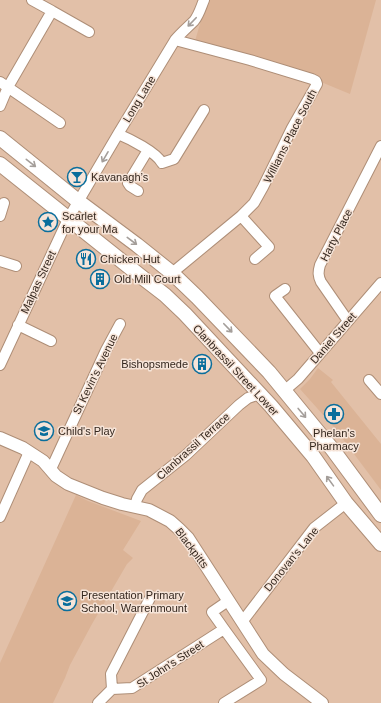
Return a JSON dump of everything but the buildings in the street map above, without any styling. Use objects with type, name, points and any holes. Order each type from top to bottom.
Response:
[{"type":"main road","name":"Clanbrassil Street Lower","points":[[0,138],[78,201],[172,273],[269,372],[333,450],[381,515]]},
{"type":"main road","name":"Clanbrassil Street Lower","points":[[0,164],[165,295],[185,314],[260,394],[313,456],[346,503],[376,540],[381,544]]},
{"type":"street","points":[[32,0],[89,32]]},
{"type":"street","name":"Long Lane","points":[[78,201],[175,40],[194,20],[199,13],[204,0]]},
{"type":"street","points":[[0,106],[4,85],[52,11]]},
{"type":"street","name":"Williams Place South","points":[[172,273],[241,216],[254,202],[292,128],[317,84],[316,81],[312,79],[250,60],[175,40]]},
{"type":"street","points":[[4,85],[60,123]]},
{"type":"street","points":[[118,134],[148,150],[160,159],[162,163],[174,159],[204,110]]},
{"type":"street","name":"Harty Place","points":[[348,321],[321,282],[318,272],[320,265],[381,146]]},
{"type":"street","points":[[138,191],[128,183],[148,150]]},
{"type":"street","name":"Malpas Street","points":[[0,364],[68,219],[78,201]]},
{"type":"street","points":[[0,216],[4,203]]},
{"type":"street","points":[[241,216],[269,247],[255,259]]},
{"type":"street","points":[[0,261],[16,266]]},
{"type":"street","name":"Daniel Street","points":[[284,391],[298,378],[381,283]]},
{"type":"street","points":[[285,289],[275,296],[320,353]]},
{"type":"street","name":"St Kevin's Avenue","points":[[51,469],[106,350],[120,324]]},
{"type":"street","points":[[18,325],[51,341]]},
{"type":"street","points":[[369,380],[381,394]]},
{"type":"street","name":"Clanbrassil Terrace","points":[[136,506],[137,499],[142,490],[186,455],[239,405],[248,398],[260,394]]},
{"type":"street","name":"Blackpitts","points":[[0,438],[23,448],[43,460],[56,476],[68,484],[103,498],[122,504],[136,506],[159,514],[180,529],[188,538],[263,654],[284,674],[322,703]]},
{"type":"street","points":[[0,517],[29,452]]},
{"type":"street","name":"Donovan's Lane","points":[[242,622],[314,528],[346,503]]},
{"type":"street","points":[[98,703],[112,689],[111,674],[151,596]]},
{"type":"street","points":[[224,703],[261,680],[212,612],[228,601]]},
{"type":"street","name":"St John's Street","points":[[112,689],[132,688],[224,629]]},
{"type":"shaded area","points":[[207,0],[376,0],[350,94],[321,82],[322,78],[317,75],[195,41]]},
{"type":"shaded area","points":[[318,368],[333,380],[331,382],[381,444],[381,490],[333,426],[300,389]]},
{"type":"shaded area","name":"Presentation Primary School, Warrenmount","points":[[76,495],[141,521],[123,550],[133,558],[127,564],[92,624],[70,665],[53,703],[0,703],[0,663]]},
{"type":"place","name":"Kavanagh’s","points":[[77,177]]},
{"type":"place","name":"Scarlet for your Ma","points":[[48,222]]},
{"type":"place","name":"Chicken Hut","points":[[86,259]]},
{"type":"place","name":"Old Mill Court","points":[[100,279]]},
{"type":"place","name":"Bishopsmede","points":[[202,364]]},
{"type":"place","name":"Phelan's Pharmacy","points":[[334,414]]},
{"type":"place","name":"Child's Play","points":[[44,431]]},
{"type":"place","name":"Presentation Primary School, Warrenmount","points":[[67,601]]}]
